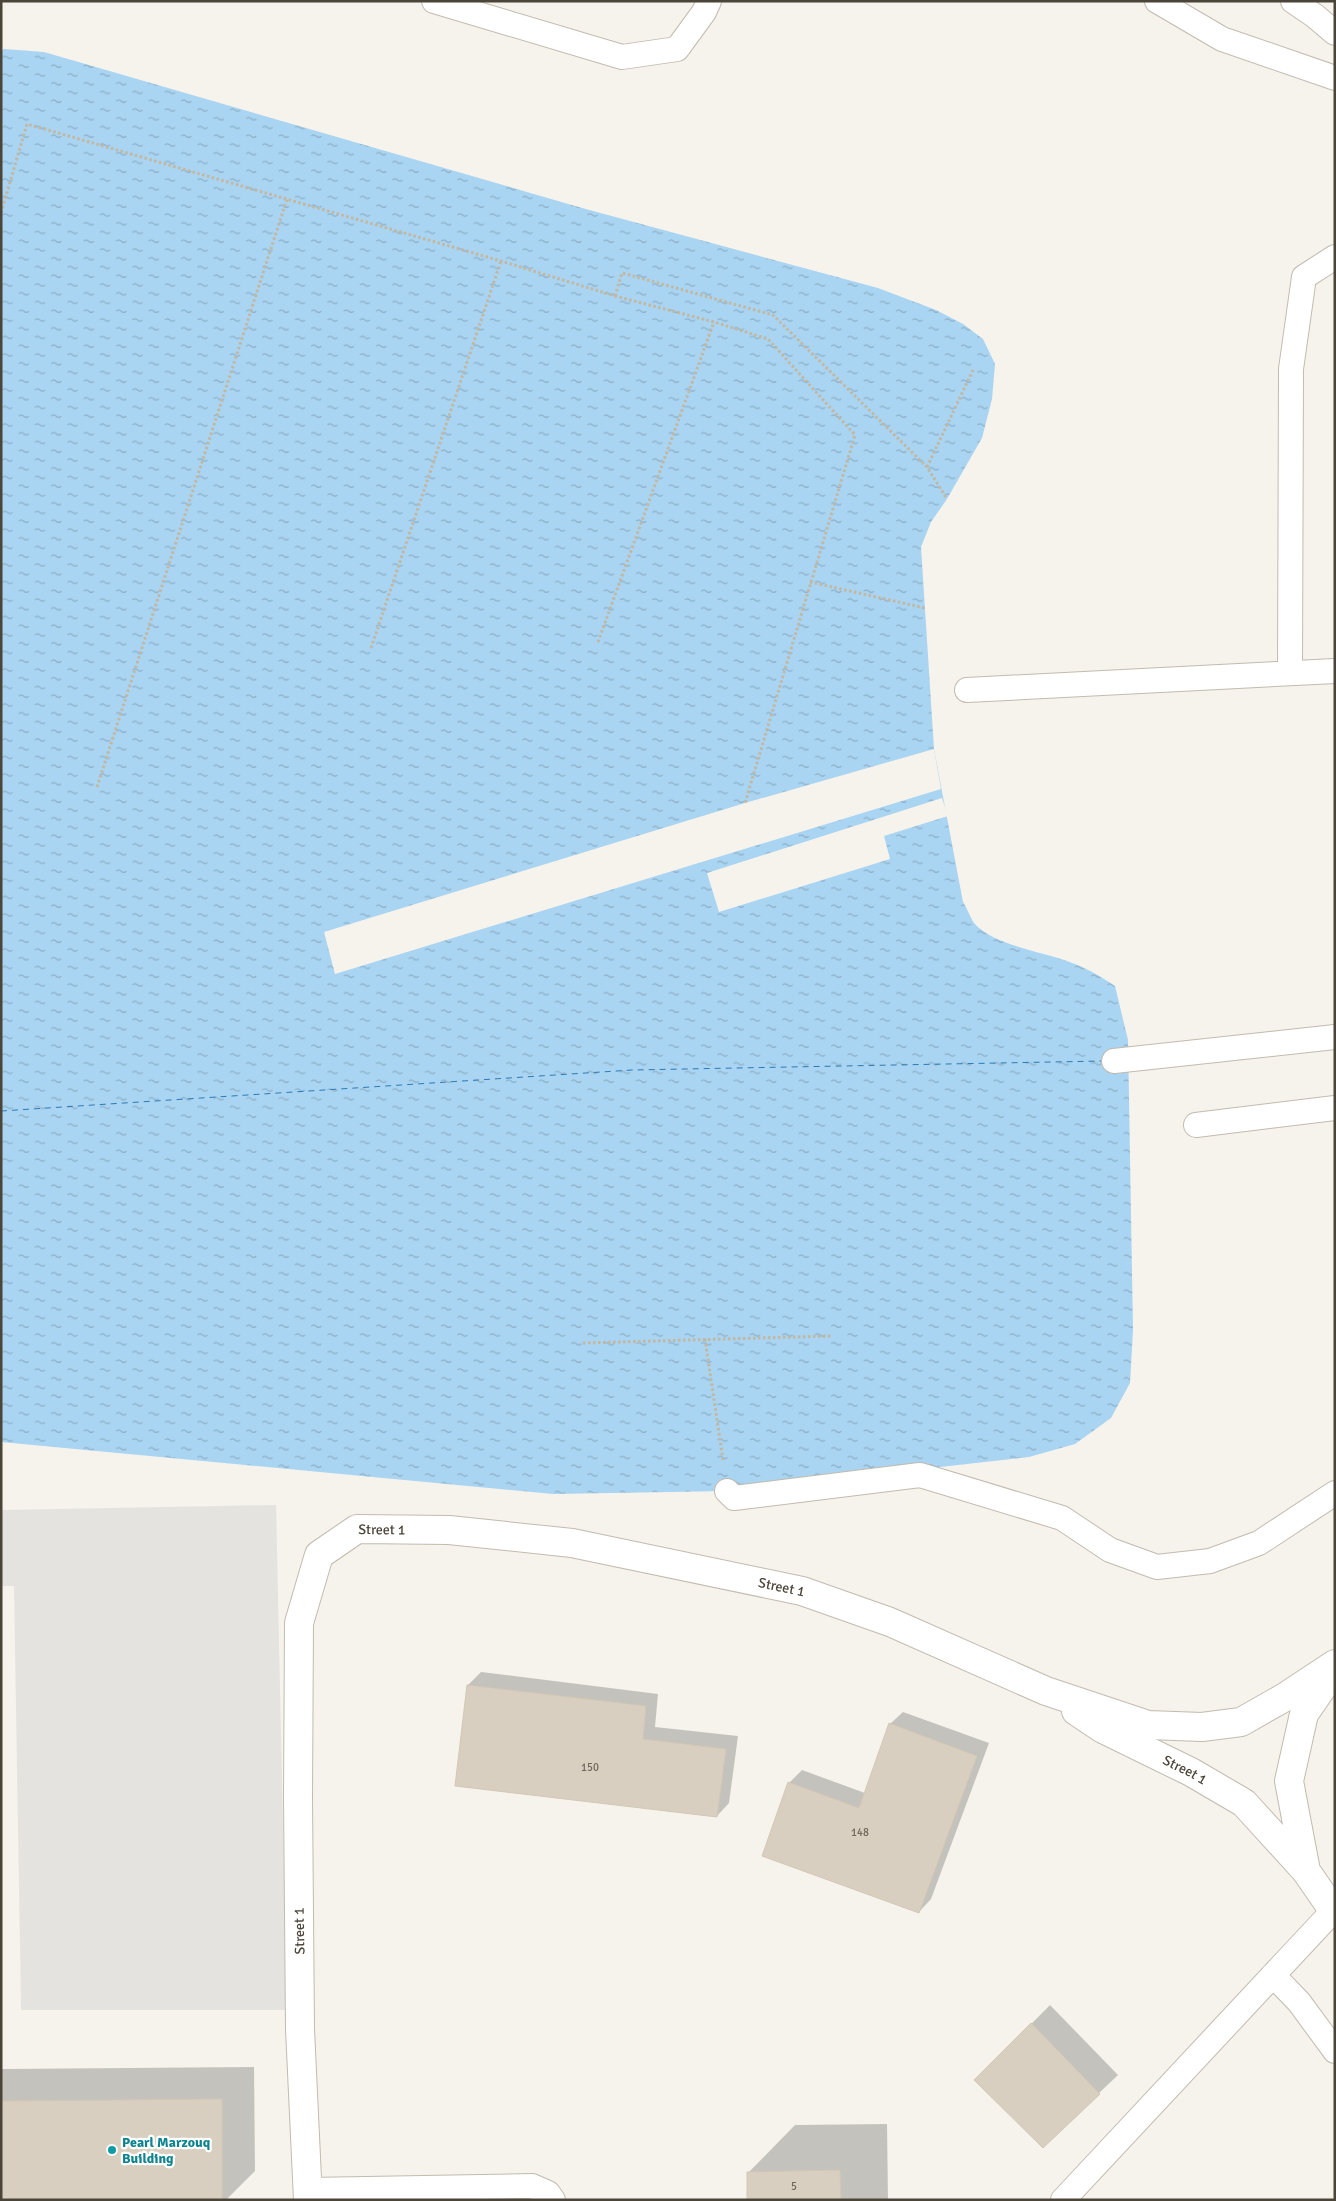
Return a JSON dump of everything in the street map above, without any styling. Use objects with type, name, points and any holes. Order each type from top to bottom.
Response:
[{"type":"street","name":"Street 1","points":[[308,2195],[300,2029],[299,1623],[319,1555],[357,1529],[449,1530],[572,1543],[802,1590],[890,1622],[1046,1691],[1148,1725],[1202,1727],[1241,1722],[1285,1697],[1335,1664]]},
{"type":"street","points":[[1334,1912],[1306,1871],[1289,1780],[1304,1714],[1335,1669]]},
{"type":"street","name":"Street 1","points":[[1046,1691],[1103,1729],[1191,1772],[1244,1803],[1306,1871]]},
{"type":"lane","points":[[434,1],[464,6],[622,58],[677,49],[704,12],[709,1]]},
{"type":"lane","points":[[1157,1],[1222,39],[1335,78]]},
{"type":"lane","points":[[1293,1],[1335,33]]},
{"type":"lane","points":[[1290,672],[1292,369],[1304,277],[1335,257]]},
{"type":"lane","points":[[967,690],[1335,671]]},
{"type":"lane","points":[[1114,1061],[1335,1037]]},
{"type":"lane","points":[[1196,1125],[1335,1108]]},
{"type":"lane","points":[[727,1491],[734,1498],[920,1475],[1062,1518],[1110,1550],[1157,1567],[1210,1561],[1258,1543],[1335,1493]]},
{"type":"lane","points":[[1064,2200],[1334,1912]]},
{"type":"lane","points":[[1273,1975],[1299,2002],[1335,2051]]},
{"type":"lane","points":[[308,2195],[532,2186],[548,2193],[554,2200]]},
{"type":"path","points":[[1,213],[27,124],[768,339],[855,435],[744,803]]},
{"type":"path","points":[[97,787],[287,199]]},
{"type":"path","points":[[371,648],[501,261]]},
{"type":"path","points":[[615,296],[622,273],[773,315],[926,468],[947,499]]},
{"type":"path","points":[[598,642],[714,322]]},
{"type":"path","points":[[926,468],[974,368]]},
{"type":"path","points":[[810,582],[925,608]]},
{"type":"path","points":[[583,1343],[830,1336]]},
{"type":"path","points":[[705,1339],[727,1491]]},
{"type":"shaded area","points":[[276,1505],[287,2010],[21,2010],[14,1586],[1,1586],[1,1510]]},
{"type":"water","points":[[4,49],[44,52],[582,208],[878,288],[936,310],[963,324],[983,339],[995,364],[992,399],[982,438],[947,499],[931,522],[921,547],[934,749],[963,902],[974,923],[992,937],[1018,947],[1074,963],[1115,986],[1128,1040],[1133,1330],[1130,1383],[1111,1418],[1075,1444],[1029,1457],[727,1491],[553,1494],[1,1442],[1,51]]},
{"type":"pier","points":[[934,749],[941,789],[335,974],[324,932],[745,803]]},
{"type":"pier","points":[[942,798],[948,816],[884,836],[890,859],[719,912],[707,873]]},
{"type":"building","points":[[467,1685],[646,1706],[643,1739],[726,1749],[717,1817],[455,1786]]},
{"type":"building","points":[[889,1723],[977,1756],[919,1913],[762,1856],[788,1782],[859,1808]]},
{"type":"building","points":[[1031,2023],[1100,2094],[1043,2148],[974,2080]]},
{"type":"building","name":"Pearl Marzouq Building","points":[[222,2099],[222,2200],[1,2200],[1,2101]]},
{"type":"building","points":[[840,2170],[841,2200],[747,2200],[747,2172]]},
{"type":"ferry route","points":[[1,1111],[632,1070],[1104,1061]]},
{"type":"place","name":"Pearl Marzouq Building","points":[[112,2150]]}]
